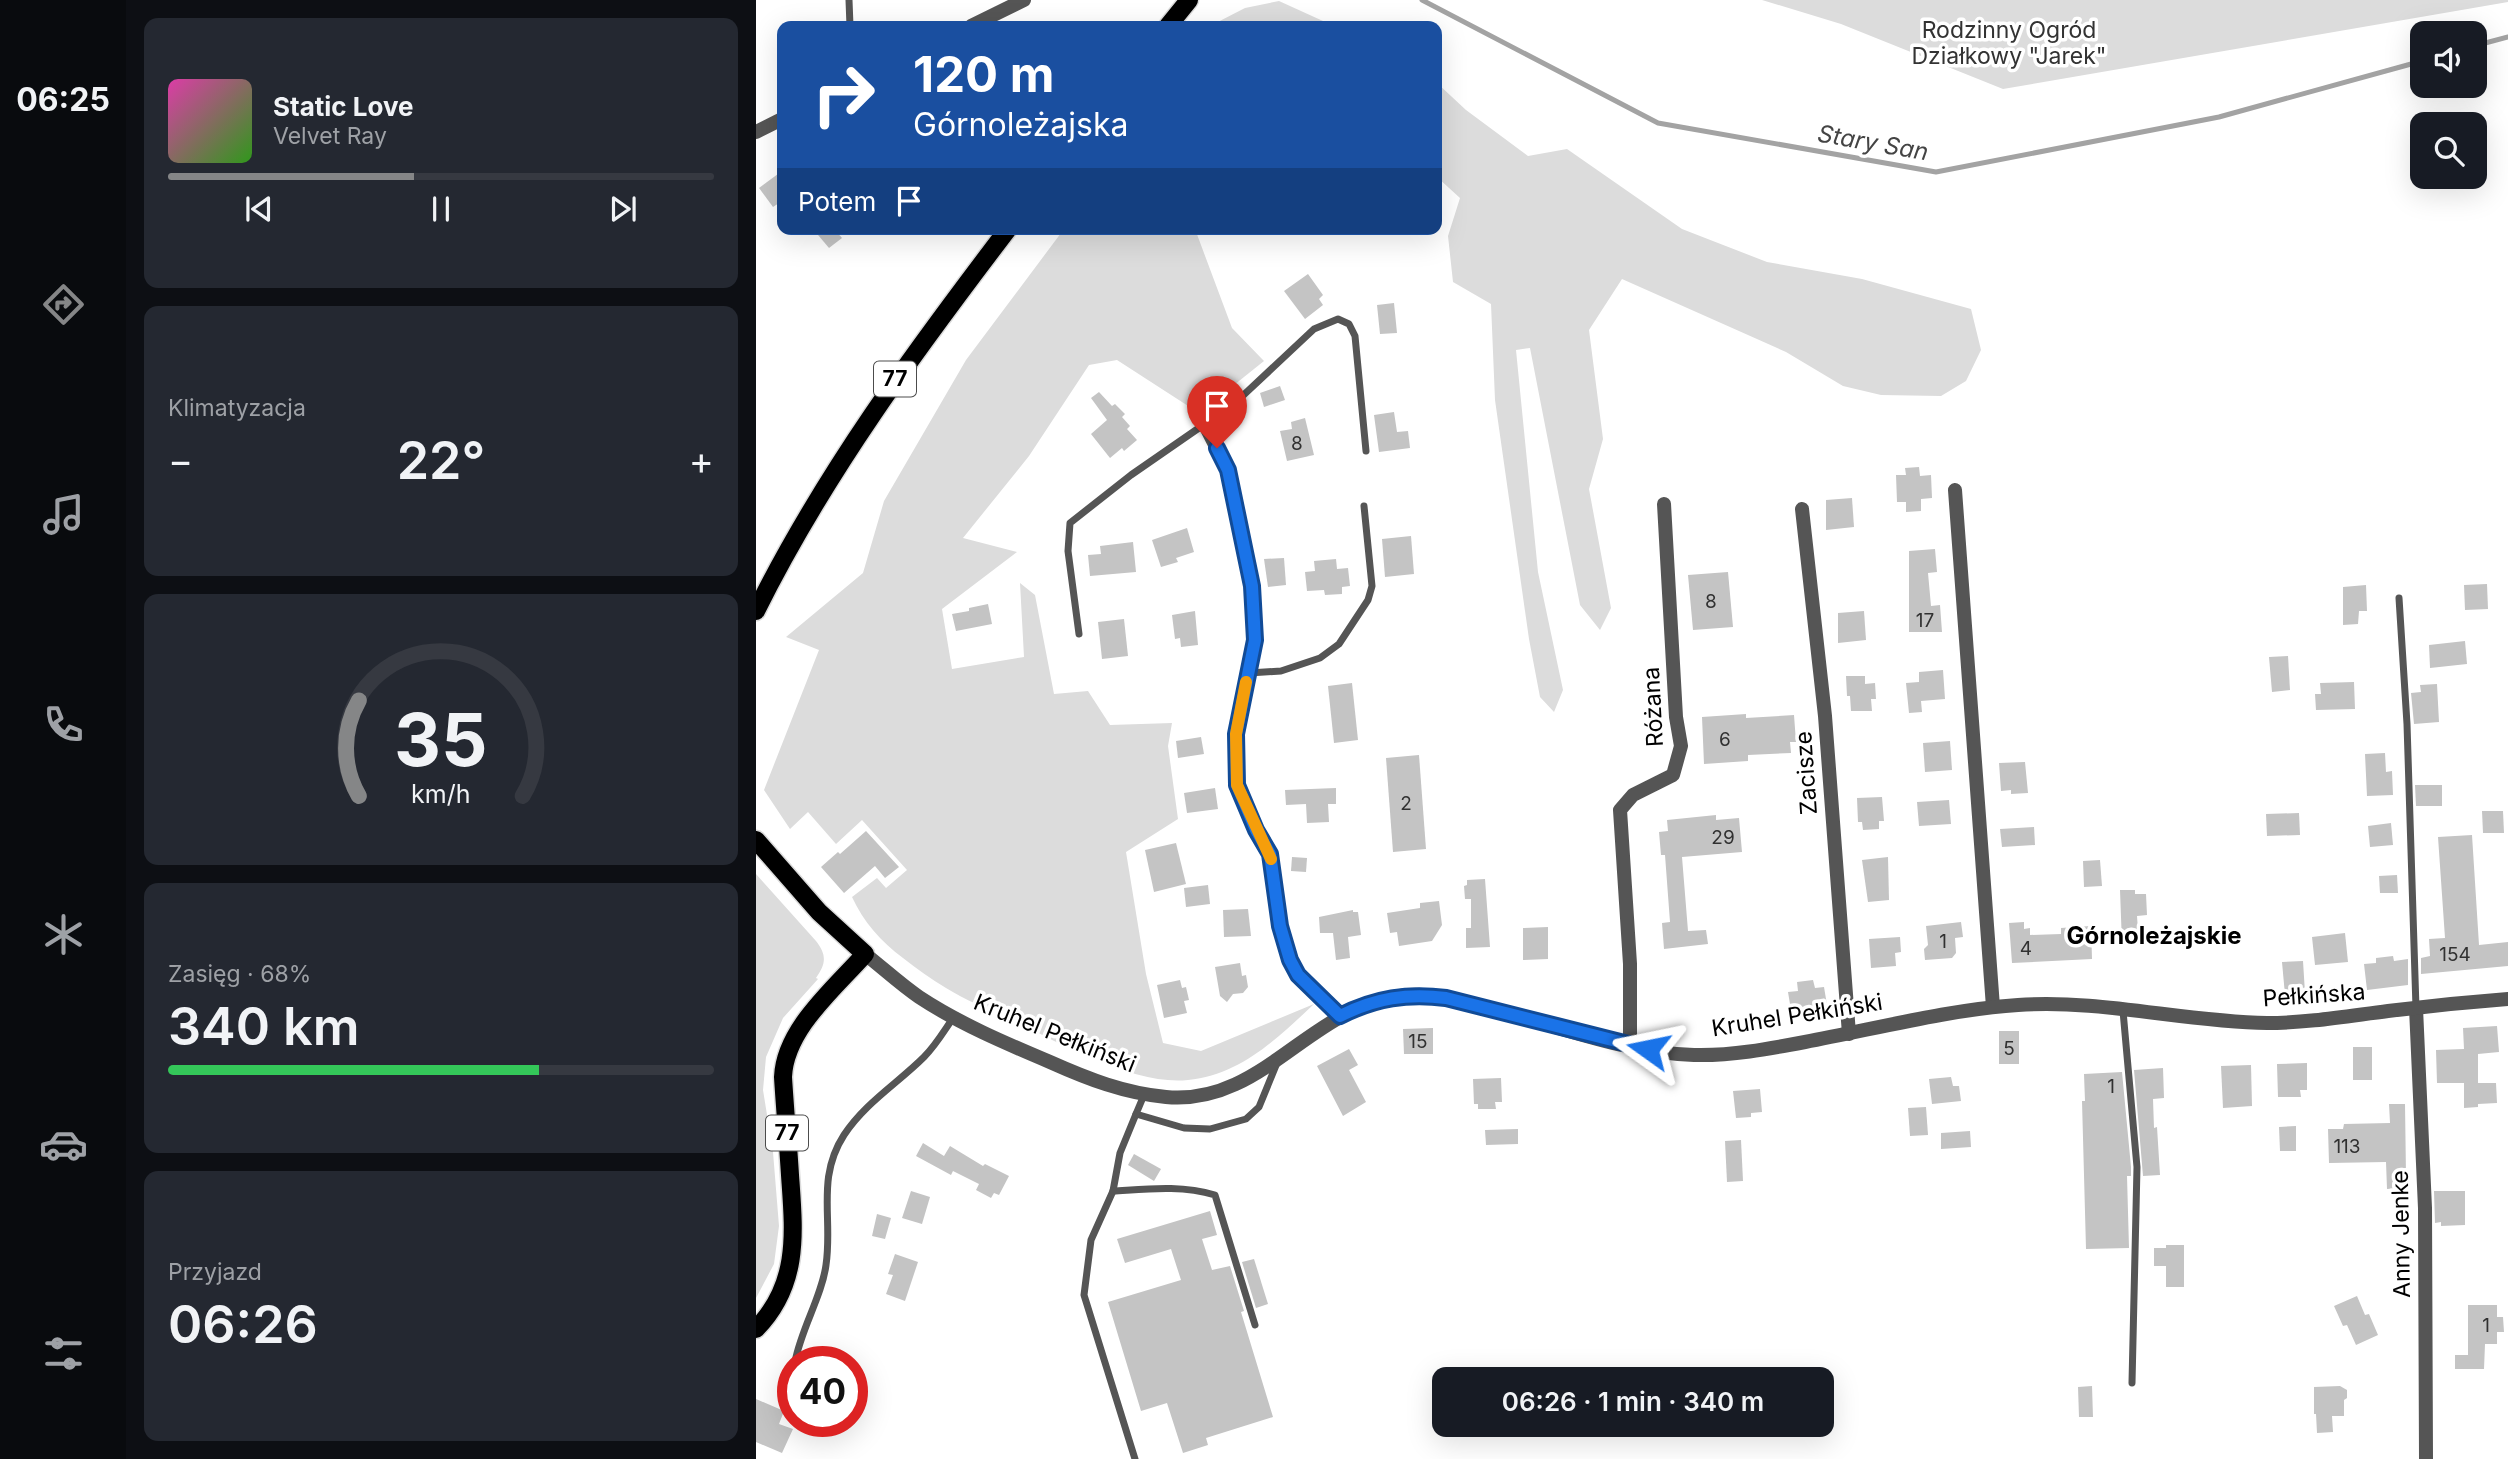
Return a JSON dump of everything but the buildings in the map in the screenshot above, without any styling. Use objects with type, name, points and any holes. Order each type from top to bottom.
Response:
[{"type":"main road","points":[[1172,21],[1189,0]]},
{"type":"main road","name":"77","points":[[756,611],[794,537],[852,444],[911,357],[1003,235]]},
{"type":"main road","name":"Kruhel Pełkiński","points":[[756,840],[819,912],[864,954]]},
{"type":"main road","name":"77","points":[[756,1329],[776,1303],[787,1279],[792,1257],[793,1213],[783,1077],[786,1058],[797,1032],[864,954]]},
{"type":"street","points":[[981,21],[1024,0]]},
{"type":"street","points":[[756,132],[777,122]]},
{"type":"street","points":[[1205,425],[1228,470],[1252,586],[1255,640],[1236,734],[1237,785],[1256,830],[1270,854],[1280,926],[1290,960],[1298,975],[1340,1016]]},
{"type":"street","points":[[1955,490],[1993,1007]]},
{"type":"street","name":"Różana","points":[[1630,1045],[1630,964],[1620,810],[1633,795],[1673,775],[1681,746],[1676,717],[1664,504]]},
{"type":"street","name":"Zacisze","points":[[1802,509],[1825,716],[1849,1034]]},
{"type":"street","name":"Kruhel Pełkiński","points":[[864,954],[917,995],[954,1018],[999,1040],[1112,1087],[1144,1095],[1187,1097],[1216,1091],[1256,1074],[1355,1008],[1391,997],[1409,995],[1457,1000],[1667,1053],[1711,1055],[1740,1053],[1993,1007],[2049,1004],[2123,1010]]},
{"type":"street","name":"Pełkińska","points":[[2123,1010],[2265,1023],[2325,1020],[2416,1007],[2508,999]]},
{"type":"street","name":"Anny Jenke","points":[[2416,1007],[2425,1208],[2426,1459]]},
{"type":"lane","points":[[849,0],[850,21]]},
{"type":"lane","points":[[1079,634],[1068,551],[1070,523],[1131,475],[1235,403],[1314,329],[1338,319],[1349,324],[1355,337],[1366,451]]},
{"type":"lane","points":[[1248,673],[1281,671],[1320,658],[1339,644],[1368,600],[1372,586],[1364,506]]},
{"type":"lane","points":[[2399,598],[2407,724],[2416,1007]]},
{"type":"lane","points":[[2123,1010],[2137,1167],[2132,1383]]},
{"type":"lane","points":[[798,1346],[827,1264],[826,1188],[837,1147],[866,1108],[926,1055],[954,1018]]},
{"type":"lane","points":[[1136,1114],[1184,1128],[1210,1129],[1245,1119],[1259,1107],[1279,1059]]},
{"type":"lane","points":[[1135,1459],[1084,1295],[1091,1240],[1114,1191],[1120,1153],[1144,1095]]},
{"type":"lane","points":[[1114,1191],[1166,1188],[1196,1190],[1215,1195],[1255,1325]]},
{"type":"green space","name":"Rodzinny Ogród Działkowy \"Jarek\"","points":[[1762,0],[2508,2],[2003,89],[1841,24]]},
{"type":"green space","points":[[1279,1],[1323,21],[1220,21],[1245,8]]},
{"type":"green space","points":[[1442,88],[1466,110],[1528,156],[1567,149],[1682,229],[1767,262],[1862,279],[1971,309],[1981,350],[1966,381],[1941,396],[1881,395],[1843,386],[1786,352],[1622,279],[1589,330],[1603,439],[1589,489],[1611,608],[1600,630],[1580,605],[1530,348],[1516,350],[1538,572],[1563,690],[1554,712],[1540,697],[1529,639],[1495,400],[1491,304],[1453,282],[1448,236],[1460,198],[1442,182]]},
{"type":"green space","points":[[1060,235],[1197,235],[1232,328],[1264,361],[1199,413],[1117,360],[1089,365],[1029,456],[963,538],[1017,552],[942,609],[952,669],[1024,657],[1020,583],[1035,595],[1054,694],[1088,691],[1110,725],[1172,723],[1168,746],[1178,819],[1126,852],[1146,974],[1163,1043],[1201,1051],[1314,1004],[1272,1042],[1225,1071],[1188,1080],[1144,1076],[1072,1050],[953,992],[895,952],[880,938],[867,923],[852,897],[877,878],[886,888],[907,870],[862,820],[836,844],[808,812],[790,829],[764,790],[819,650],[786,637],[863,573],[884,501],[966,360]]},
{"type":"green space","points":[[756,874],[816,941],[824,960],[816,978],[818,979],[783,1018],[766,1057],[763,1090],[773,1152],[779,1226],[774,1264],[756,1298]]},
{"type":"waterway","name":"Stary San","points":[[1422,0],[1658,123],[1936,172],[2219,117],[2410,64]]},
{"type":"waterway","name":"Stary San","points":[[2487,43],[2508,37]]},
{"type":"slow traffic","points":[[1246,682],[1236,734],[1237,785],[1271,859]]},
{"type":"district","name":"Górnoleżajskie","points":[[2154,936]]},
{"type":"route","points":[[1217,448],[1228,470],[1252,586],[1255,640],[1236,734],[1237,785],[1256,830],[1270,854],[1280,926],[1290,960],[1298,975],[1340,1016],[1355,1008],[1391,997],[1419,995],[1446,998],[1648,1049]]}]
